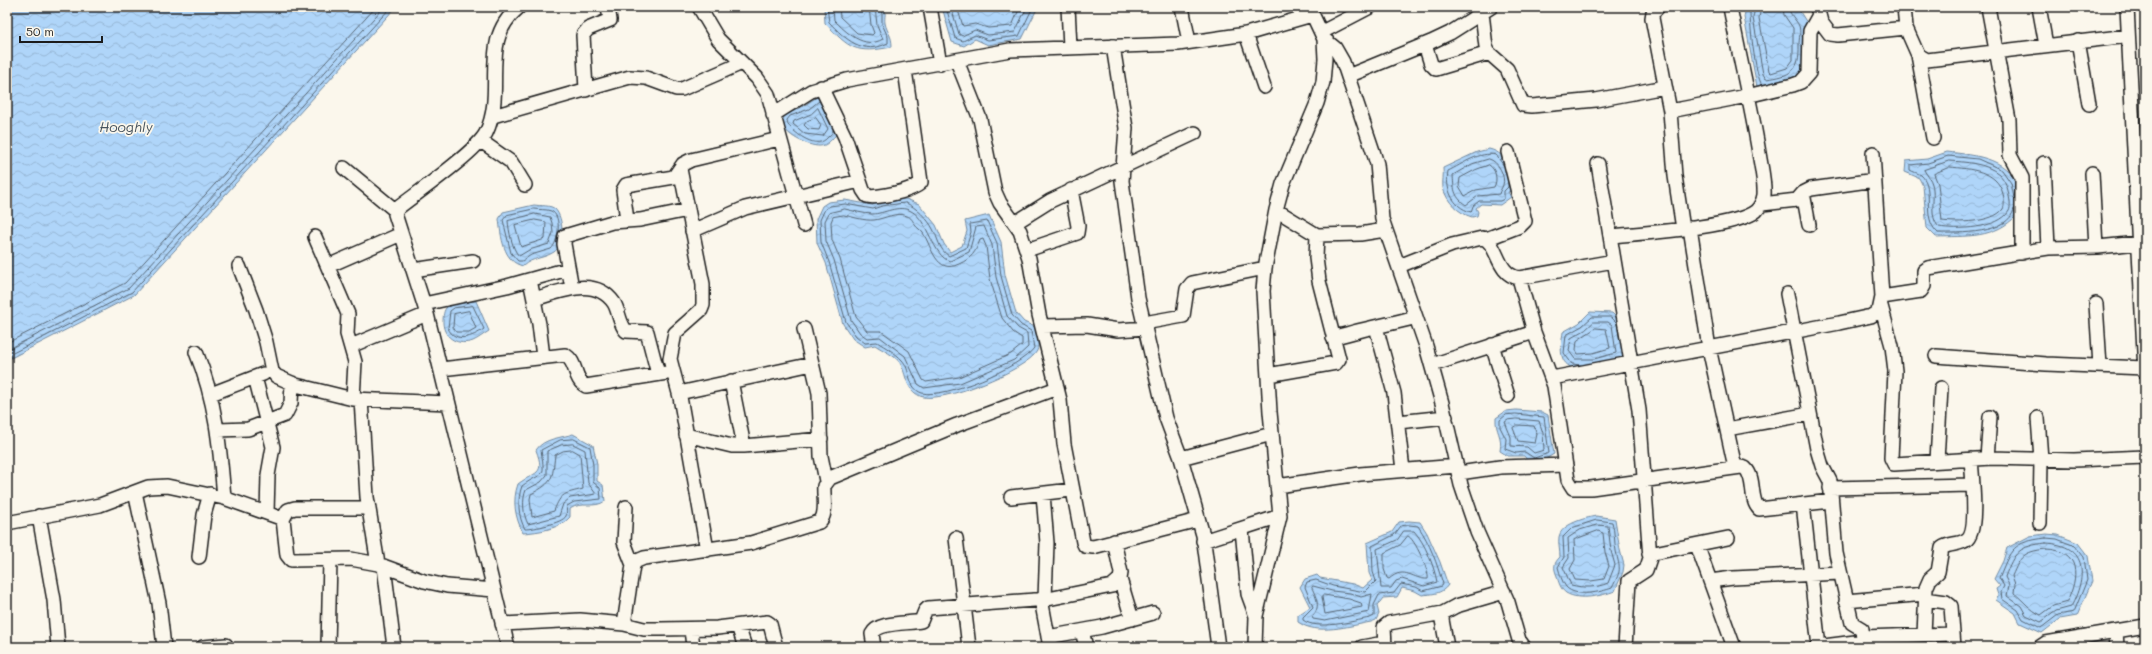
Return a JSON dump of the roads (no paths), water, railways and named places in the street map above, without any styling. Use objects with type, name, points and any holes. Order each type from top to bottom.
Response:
[{"type":"street","points":[[396,211],[481,141],[493,116],[496,42],[501,27],[519,7]]},
{"type":"street","points":[[586,90],[583,35],[588,29],[610,20],[608,7]]},
{"type":"street","points":[[699,7],[718,39],[757,78],[768,94],[779,140],[804,225]]},
{"type":"street","points":[[930,7],[940,64]]},
{"type":"street","points":[[1068,7],[1070,47]]},
{"type":"street","points":[[1182,7],[1189,42]]},
{"type":"street","points":[[1323,36],[1370,7]]},
{"type":"street","points":[[1658,7],[1653,12],[1652,18],[1670,111],[1675,176],[1709,348],[1735,467]]},
{"type":"street","points":[[1610,236],[1686,228],[1738,220],[1756,211],[1762,204],[1764,195],[1763,183],[1754,124],[1747,96],[1730,7]]},
{"type":"street","points":[[1904,7],[1906,28],[1918,55],[1932,138]]},
{"type":"street","points":[[1988,7],[2009,120],[2010,156],[2022,178],[2022,253]]},
{"type":"street","points":[[2039,7],[2046,45]]},
{"type":"street","points":[[2127,7],[2145,372]]},
{"type":"street","points":[[1348,76],[1425,45],[1450,33],[1487,10]]},
{"type":"street","points":[[1487,10],[1486,47],[1489,53],[1507,69],[1521,103],[1526,106],[1596,100],[1665,87]]},
{"type":"street","points":[[773,115],[811,91],[847,80],[957,61],[1010,50],[1189,42],[1246,34],[1310,11],[1323,36],[1336,48],[1348,76],[1377,164],[1382,219],[1385,230],[1399,266],[1432,365],[1458,469],[1477,532],[1504,592],[1519,640],[1524,647]]},
{"type":"street","points":[[1670,111],[1747,96],[1792,85],[1805,78],[1810,66],[1810,31],[1818,11]]},
{"type":"street","points":[[1818,11],[1825,30],[1830,34],[1838,35],[1906,28]]},
{"type":"street","points":[[1246,34],[1264,88]]},
{"type":"street","points":[[1255,647],[1256,616],[1280,516],[1268,376],[1263,291],[1265,268],[1276,210],[1283,184],[1317,103],[1324,74],[1323,36]]},
{"type":"street","points":[[1918,55],[1922,58],[1934,59],[1997,50],[2128,36]]},
{"type":"street","points":[[2078,41],[2089,104]]},
{"type":"street","points":[[1425,45],[1431,64],[1436,69],[1489,53]]},
{"type":"street","points":[[1113,46],[1126,128],[1122,181],[1138,298],[1166,418],[1181,458],[1203,541],[1218,647]]},
{"type":"street","points":[[957,61],[980,119],[995,192],[1000,203],[1015,223],[1027,250],[1056,388],[1071,490],[1085,546],[1093,547],[1198,520]]},
{"type":"street","points":[[493,116],[638,77],[658,81],[676,89],[682,89],[742,63]]},
{"type":"street","points":[[821,87],[846,137],[863,190],[871,198],[916,188],[921,182],[905,70]]},
{"type":"street","points":[[1015,223],[1043,204],[1071,190],[1195,133]]},
{"type":"street","points":[[627,220],[623,187],[630,184],[674,177],[683,164],[691,160],[779,140]]},
{"type":"street","points":[[481,141],[510,162],[525,185]]},
{"type":"street","points":[[1399,266],[1452,245],[1476,238],[1486,239],[1520,226],[1525,221],[1508,152]]},
{"type":"street","points":[[1873,153],[1881,302],[1892,346],[1895,371],[1892,462],[1896,464],[1987,458],[2074,460],[2145,457]]},
{"type":"street","points":[[2044,163],[2048,248]]},
{"type":"street","points":[[1598,164],[1639,410],[1649,554],[1648,566],[1646,570],[1629,581],[1625,647]]},
{"type":"street","points":[[344,168],[396,211],[412,270],[426,309],[508,647]]},
{"type":"street","points":[[680,169],[703,284],[704,299],[701,310],[675,333],[671,350],[673,372],[679,393],[706,550]]},
{"type":"street","points":[[2092,173],[2096,247]]},
{"type":"street","points":[[692,232],[745,208],[860,180]]},
{"type":"street","points":[[1762,204],[1793,201],[1800,198],[1803,193],[1811,189],[1875,180]]},
{"type":"street","points":[[1027,250],[1077,233],[1078,226],[1071,190]]},
{"type":"street","points":[[1803,193],[1809,226]]},
{"type":"street","points":[[572,288],[564,244],[565,236],[612,222],[640,220],[688,210]]},
{"type":"street","points":[[1276,210],[1318,234],[1360,234],[1385,230]]},
{"type":"street","points":[[328,266],[401,234]]},
{"type":"street","points":[[1268,376],[1336,363],[1339,359],[1318,281],[1316,258],[1318,234]]},
{"type":"street","points":[[315,237],[346,307],[347,334],[355,362],[357,399],[369,508],[381,565],[394,647]]},
{"type":"street","points":[[1486,239],[1502,268],[1508,274],[1520,278],[1614,261]]},
{"type":"street","points":[[1881,302],[1921,291],[1924,286],[1924,272],[1928,268],[2048,248],[2096,247],[2138,243]]},
{"type":"street","points":[[412,270],[473,261]]},
{"type":"street","points":[[239,266],[256,310],[266,342],[272,371],[276,376],[292,383],[357,399],[448,403]]},
{"type":"street","points":[[1042,326],[1087,325],[1118,330],[1183,316],[1186,293],[1192,282],[1265,268]]},
{"type":"street","points":[[351,346],[426,309],[568,269]]},
{"type":"street","points":[[1520,278],[1534,332],[1552,378],[1570,485],[1577,489],[1644,481],[1735,467],[1745,468],[1748,470],[1755,503],[1759,509],[1831,501]]},
{"type":"street","points":[[530,280],[543,357]]},
{"type":"street","points":[[534,299],[572,288],[592,287],[599,290],[613,301],[626,331],[647,332],[658,374]]},
{"type":"street","points":[[1787,294],[1819,460],[1830,482],[1840,573],[1846,601],[1852,623],[1862,629],[1863,642]]},
{"type":"street","points":[[1552,378],[1631,364],[1871,316],[1879,312],[1881,302]]},
{"type":"street","points":[[2096,304],[2100,366]]},
{"type":"street","points":[[1333,338],[1353,331],[1376,327],[1416,316]]},
{"type":"street","points":[[1376,327],[1392,382],[1403,470]]},
{"type":"street","points":[[633,565],[644,558],[751,543],[822,520],[824,513],[824,486],[826,481],[821,456],[819,393],[804,329]]},
{"type":"street","points":[[1432,365],[1534,332]]},
{"type":"street","points":[[1492,345],[1508,396]]},
{"type":"street","points":[[196,352],[211,394],[218,430],[224,498]]},
{"type":"street","points":[[441,369],[565,355],[569,357],[579,381],[586,386],[673,372]]},
{"type":"street","points":[[1936,356],[2145,368]]},
{"type":"street","points":[[679,393],[812,364]]},
{"type":"street","points":[[211,394],[272,371]]},
{"type":"street","points":[[255,377],[273,447],[268,475],[267,512]]},
{"type":"street","points":[[731,381],[744,446]]},
{"type":"street","points":[[218,430],[243,430],[268,423],[285,415],[288,410],[292,383]]},
{"type":"street","points":[[826,481],[838,474],[957,425],[1056,388]]},
{"type":"street","points":[[1938,461],[1941,388]]},
{"type":"street","points":[[1727,429],[1810,414]]},
{"type":"street","points":[[1398,422],[1446,417]]},
{"type":"street","points":[[1987,458],[1990,417]]},
{"type":"street","points":[[2038,418],[2041,459],[2040,523]]},
{"type":"street","points":[[1181,458],[1272,434]]},
{"type":"street","points":[[686,435],[732,446],[821,439]]},
{"type":"street","points":[[1924,635],[1925,597],[1928,582],[1938,572],[1942,548],[1965,540],[1971,534],[1971,459]]},
{"type":"street","points":[[1277,486],[1360,474],[1403,470],[1566,464]]},
{"type":"street","points":[[1830,488],[1972,485]]},
{"type":"street","points":[[7,523],[100,505],[148,487],[167,486],[210,494],[267,512],[283,519]]},
{"type":"street","points":[[1011,497],[1071,490]]},
{"type":"street","points":[[135,492],[159,603],[164,647]]},
{"type":"street","points":[[199,556],[204,515],[210,494]]},
{"type":"street","points":[[1044,494],[1047,543],[1043,599],[1049,642],[1082,631],[1153,613]]},
{"type":"street","points":[[1803,504],[1819,647]]},
{"type":"street","points":[[624,624],[633,565],[624,542],[626,507]]},
{"type":"street","points":[[369,508],[295,508],[288,510],[283,519],[288,555],[291,560],[351,560],[381,565],[424,581],[447,586],[494,590]]},
{"type":"street","points":[[39,516],[54,600],[58,647]]},
{"type":"street","points":[[1203,541],[1280,516]]},
{"type":"street","points":[[1242,528],[1248,594],[1256,616]]},
{"type":"street","points":[[956,538],[969,647]]},
{"type":"street","points":[[1649,554],[1728,538]]},
{"type":"street","points":[[1114,541],[1121,573],[1120,579],[1132,619]]},
{"type":"street","points":[[1697,545],[1734,647]]},
{"type":"street","points":[[328,647],[330,560]]},
{"type":"street","points":[[1710,581],[1733,578],[1840,573]]},
{"type":"street","points":[[874,647],[872,634],[874,630],[890,624],[921,621],[925,611],[928,608],[1043,599],[1112,586],[1120,579]]},
{"type":"street","points":[[1362,647],[1384,645],[1384,627],[1389,623],[1443,613],[1456,606],[1504,592]]},
{"type":"street","points":[[1816,647],[1924,635],[1954,641],[1952,609],[1949,604],[1925,597],[1846,601]]},
{"type":"street","points":[[1443,613],[1442,620],[1447,647]]},
{"type":"street","points":[[502,624],[580,620],[624,624],[644,628],[691,629],[738,626],[767,622],[770,624],[776,647]]},
{"type":"street","points":[[738,626],[744,647]]},
{"type":"street","points":[[2040,647],[2046,643],[2145,626]]},
{"type":"street","points":[[691,629],[693,647]]},
{"type":"street","points":[[1082,631],[1086,647]]},
{"type":"street","points":[[2116,631],[2117,647]]},
{"type":"street","points":[[203,647],[226,645]]},
{"type":"water","name":"Hooghly","points":[[7,7],[396,7],[134,295],[7,360]]},
{"type":"water","points":[[824,7],[883,7],[885,13],[885,23],[891,39],[892,47],[869,50],[847,44],[825,23]]},
{"type":"water","points":[[942,7],[1038,7],[1022,39],[988,45],[975,39],[964,46],[952,42]]},
{"type":"water","points":[[1746,7],[1797,7],[1807,23],[1808,64],[1796,81],[1762,89],[1757,87],[1744,17]]},
{"type":"water","points":[[817,97],[824,98],[837,134],[823,146],[815,146],[794,138],[784,128],[783,123],[786,115]]},
{"type":"water","points":[[1489,149],[1496,151],[1501,155],[1507,165],[1512,191],[1508,192],[1511,197],[1500,205],[1481,204],[1476,208],[1478,212],[1477,216],[1472,217],[1458,210],[1447,198],[1443,188],[1443,168],[1477,152]]},
{"type":"water","points":[[1947,152],[1981,157],[2002,166],[2010,173],[2015,182],[2018,194],[2017,215],[2008,223],[1999,228],[1980,235],[1936,237],[1927,228],[1923,186],[1919,178],[1905,172],[1906,161],[1927,159]]},
{"type":"water","points":[[906,199],[919,204],[936,225],[944,244],[950,252],[962,246],[967,231],[965,221],[989,215],[1001,242],[1005,275],[1016,313],[1024,322],[1035,327],[1038,348],[1030,359],[1001,376],[963,391],[930,397],[920,396],[909,386],[898,360],[875,345],[865,347],[853,339],[843,324],[826,263],[817,243],[816,219],[822,206],[828,202],[845,200],[872,205],[881,202]]},
{"type":"water","points":[[534,205],[548,206],[555,209],[562,225],[562,238],[558,249],[554,252],[531,261],[523,266],[516,264],[507,254],[502,240],[499,219],[503,212]]},
{"type":"water","points":[[476,301],[489,331],[475,340],[468,342],[463,343],[453,340],[444,329],[443,320],[446,308],[456,303]]},
{"type":"water","points":[[1590,312],[1612,313],[1620,321],[1626,360],[1576,369],[1570,367],[1563,359],[1561,349],[1563,332],[1579,323]]},
{"type":"water","points":[[1516,410],[1542,412],[1548,415],[1554,454],[1542,461],[1528,461],[1524,456],[1508,456],[1500,451],[1500,437],[1496,418],[1506,411]]},
{"type":"water","points":[[573,434],[593,445],[597,464],[597,481],[603,485],[605,501],[570,509],[570,517],[555,527],[542,531],[523,533],[515,509],[515,497],[518,484],[537,472],[539,469],[540,464],[536,450],[539,446],[553,439]]},
{"type":"water","points":[[1596,516],[1615,519],[1624,565],[1623,572],[1615,591],[1603,595],[1577,597],[1564,592],[1561,588],[1555,570],[1555,563],[1560,557],[1559,537],[1564,529],[1574,522]]},
{"type":"water","points":[[1399,522],[1420,522],[1427,533],[1448,585],[1446,588],[1436,593],[1422,595],[1415,591],[1402,588],[1397,597],[1383,598],[1377,606],[1379,614],[1376,620],[1371,622],[1333,629],[1324,629],[1306,626],[1298,622],[1298,615],[1310,607],[1300,587],[1305,579],[1317,575],[1320,578],[1353,584],[1363,588],[1372,580],[1369,573],[1367,543],[1392,532]]},
{"type":"water","points":[[2046,534],[2058,535],[2078,543],[2088,556],[2092,581],[2077,616],[2060,619],[2042,633],[2020,623],[2015,613],[1996,600],[1998,595],[1996,589],[2000,586],[1994,579],[2003,561],[2007,548],[2030,536]]}]
